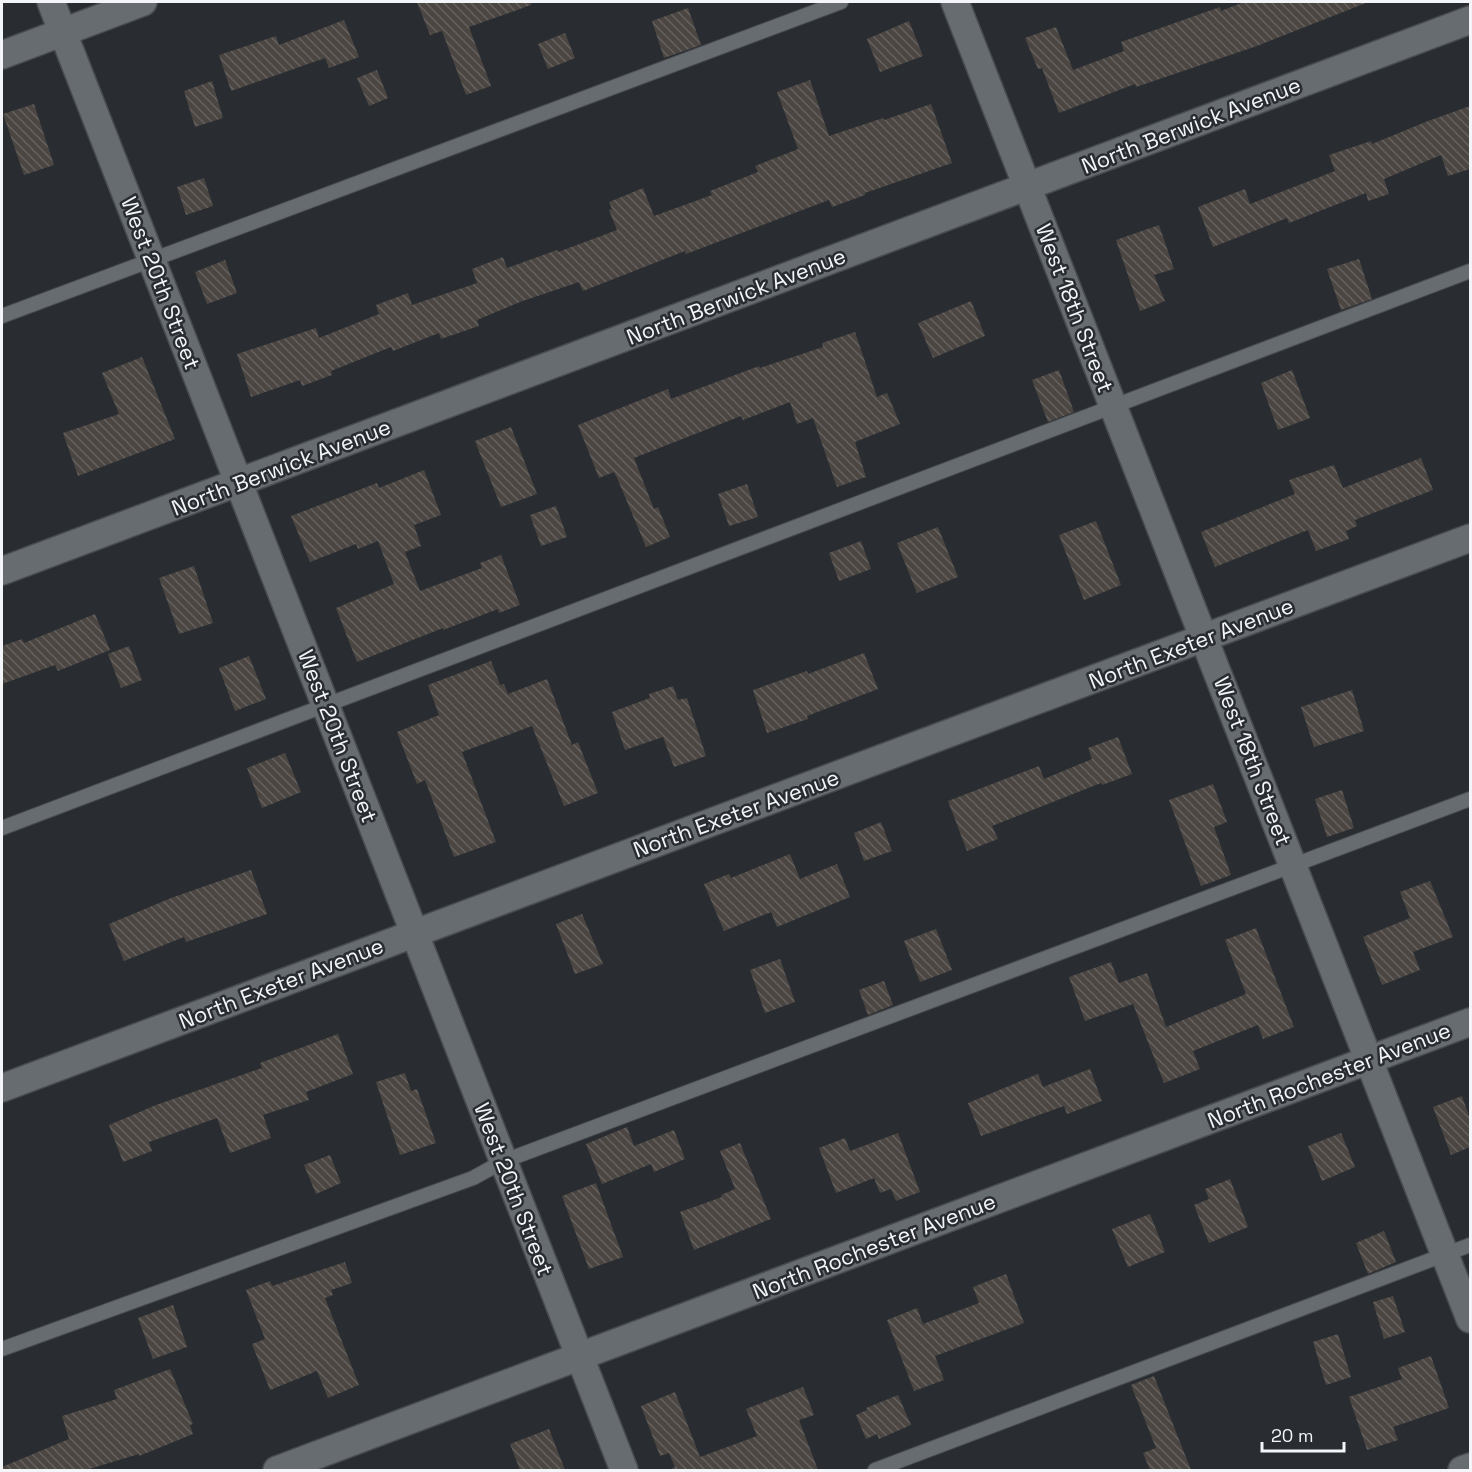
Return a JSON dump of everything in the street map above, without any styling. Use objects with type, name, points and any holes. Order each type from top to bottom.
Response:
[{"type":"street","name":"West 20th Street","points":[[51,2],[624,1470]]},
{"type":"street","points":[[2,55],[142,2]]},
{"type":"street","name":"West 18th Street","points":[[955,2],[1370,1060],[1458,1250],[1470,1319]]},
{"type":"street","name":"North Berwick Avenue","points":[[2,572],[1470,20]]},
{"type":"street","name":"North Exeter Avenue","points":[[2,1088],[1470,538]]},
{"type":"street","name":"North Rochester Avenue","points":[[277,1470],[1470,1022]]},
{"type":"street","points":[[1462,1470],[1470,1467]]},
{"type":"lane","points":[[2,316],[841,2]]},
{"type":"lane","points":[[2,828],[1470,271]]},
{"type":"lane","points":[[2,1349],[473,1178],[504,1161],[1470,799]]},
{"type":"lane","points":[[875,1470],[1458,1250]]},
{"type":"building","points":[[417,2],[531,2],[531,5],[469,27],[491,86],[466,95],[442,31],[430,35]]},
{"type":"building","points":[[1244,2],[1366,3],[1257,46],[1136,87],[1135,84],[1059,113],[1042,68],[1038,69],[1025,38],[1056,27],[1073,70],[1124,51],[1121,42],[1220,7],[1221,11]]},
{"type":"building","points":[[688,8],[701,45],[664,58],[652,21]]},
{"type":"building","points":[[344,20],[359,57],[329,68],[325,58],[231,91],[219,55],[276,36],[279,45]]},
{"type":"building","points":[[909,21],[923,56],[880,72],[867,39]]},
{"type":"building","points":[[565,33],[575,58],[548,69],[538,44]]},
{"type":"building","points":[[377,70],[388,98],[369,106],[357,78]]},
{"type":"building","points":[[810,80],[829,136],[931,104],[952,163],[832,207],[829,200],[686,254],[685,251],[583,291],[579,282],[520,302],[477,320],[479,326],[441,339],[439,333],[393,351],[391,347],[331,371],[332,375],[302,386],[300,380],[251,397],[237,354],[316,328],[319,338],[379,314],[376,305],[408,293],[412,305],[477,283],[472,269],[503,257],[507,268],[617,230],[609,210],[612,209],[609,202],[643,188],[654,216],[712,195],[710,191],[758,172],[755,166],[798,149],[777,92]]},
{"type":"building","points":[[212,81],[223,118],[195,127],[184,91]]},
{"type":"building","points":[[34,104],[54,165],[24,175],[3,114]]},
{"type":"building","points":[[1470,106],[1470,169],[1448,176],[1441,155],[1384,179],[1389,194],[1368,201],[1366,193],[1289,223],[1287,218],[1213,247],[1198,207],[1245,189],[1250,204],[1335,171],[1329,155],[1371,141],[1372,144]]},
{"type":"building","points":[[204,178],[213,206],[186,215],[177,187]]},
{"type":"building","points":[[1159,225],[1174,269],[1154,275],[1165,301],[1140,311],[1116,240]]},
{"type":"building","points":[[1359,259],[1372,299],[1341,310],[1327,269]]},
{"type":"building","points":[[225,260],[237,293],[207,304],[195,272]]},
{"type":"building","points":[[971,301],[985,336],[933,358],[918,323]]},
{"type":"building","points":[[855,332],[877,397],[887,393],[900,424],[855,442],[866,477],[837,487],[813,418],[797,424],[790,402],[743,420],[741,416],[634,458],[654,509],[658,507],[670,537],[646,547],[614,472],[599,478],[578,425],[668,389],[671,399],[759,366],[760,368],[823,347],[822,343]]},
{"type":"building","points":[[142,357],[175,439],[78,476],[63,433],[119,414],[102,373]]},
{"type":"building","points":[[1059,370],[1074,412],[1048,422],[1032,380]]},
{"type":"building","points":[[1292,370],[1310,418],[1278,430],[1261,383]]},
{"type":"building","points":[[511,427],[537,494],[501,507],[475,441]]},
{"type":"building","points":[[1421,458],[1433,490],[1355,520],[1357,526],[1346,531],[1349,539],[1316,551],[1308,530],[1215,567],[1201,532],[1295,494],[1289,480],[1334,465],[1343,488]]},
{"type":"building","points":[[424,470],[441,515],[414,525],[421,546],[405,552],[420,591],[482,568],[480,563],[501,555],[520,605],[499,613],[498,609],[443,630],[443,628],[357,662],[336,608],[394,584],[378,541],[358,549],[356,544],[310,562],[291,516],[377,483],[379,488]]},
{"type":"building","points":[[747,484],[758,517],[729,526],[718,494]]},
{"type":"building","points":[[556,506],[567,537],[541,546],[530,515]]},
{"type":"building","points":[[1096,521],[1121,585],[1084,600],[1059,535]]},
{"type":"building","points":[[938,527],[958,577],[917,593],[897,543]]},
{"type":"building","points":[[861,541],[871,569],[839,581],[829,553]]},
{"type":"building","points":[[194,566],[213,623],[179,634],[159,578]]},
{"type":"building","points":[[95,614],[110,650],[58,671],[55,665],[2,684],[2,646],[22,639],[24,643]]},
{"type":"building","points":[[129,646],[142,680],[121,688],[108,654]]},
{"type":"building","points":[[864,653],[878,689],[807,716],[808,719],[767,733],[753,690],[807,671],[808,674]]},
{"type":"building","points":[[249,656],[266,699],[235,711],[219,668]]},
{"type":"building","points":[[491,661],[500,685],[504,684],[508,694],[547,679],[572,745],[578,742],[598,793],[564,806],[532,726],[462,752],[496,842],[454,857],[425,780],[417,784],[397,732],[439,715],[428,685]]},
{"type":"building","points":[[673,686],[678,700],[687,698],[706,756],[674,767],[663,737],[625,750],[612,712],[650,698],[649,694]]},
{"type":"building","points":[[1352,690],[1364,731],[1314,747],[1301,707]]},
{"type":"building","points":[[1118,737],[1132,774],[1102,785],[1101,783],[992,826],[998,839],[967,851],[948,801],[1039,766],[1044,779],[1092,759],[1088,748]]},
{"type":"building","points":[[285,753],[301,792],[262,808],[247,768]]},
{"type":"building","points":[[1213,784],[1227,822],[1214,827],[1231,875],[1201,886],[1169,800]]},
{"type":"building","points":[[1342,790],[1354,828],[1327,837],[1315,799]]},
{"type":"building","points":[[881,822],[892,851],[864,861],[854,833]]},
{"type":"building","points":[[790,854],[800,879],[837,864],[850,897],[777,927],[771,912],[724,931],[704,884],[729,874],[731,878]]},
{"type":"building","points":[[251,870],[267,914],[186,942],[184,937],[124,961],[109,924],[171,898]]},
{"type":"building","points":[[1430,881],[1453,937],[1413,952],[1420,970],[1382,985],[1363,937],[1410,918],[1400,892]]},
{"type":"building","points":[[582,914],[603,964],[575,974],[556,924]]},
{"type":"building","points":[[1256,928],[1294,1027],[1263,1039],[1258,1025],[1193,1051],[1200,1069],[1164,1083],[1133,1004],[1085,1021],[1069,977],[1111,962],[1119,983],[1147,973],[1166,1027],[1246,994],[1225,940]]},
{"type":"building","points":[[936,929],[952,970],[920,982],[904,941]]},
{"type":"building","points":[[780,959],[795,1002],[765,1013],[750,970]]},
{"type":"building","points":[[884,981],[893,1005],[868,1015],[859,990]]},
{"type":"building","points":[[338,1034],[353,1074],[306,1092],[309,1100],[263,1115],[271,1138],[230,1153],[217,1118],[149,1142],[152,1151],[123,1162],[109,1125],[156,1105],[262,1068],[260,1063]]},
{"type":"building","points":[[1090,1069],[1102,1101],[1067,1114],[1064,1106],[981,1136],[968,1103],[1038,1074],[1043,1087]]},
{"type":"building","points":[[405,1073],[411,1091],[417,1089],[436,1143],[400,1155],[376,1082]]},
{"type":"building","points":[[1462,1096],[1470,1119],[1470,1147],[1451,1155],[1433,1107]]},
{"type":"building","points":[[627,1127],[634,1146],[674,1130],[685,1159],[654,1172],[651,1164],[602,1184],[586,1144]]},
{"type":"building","points":[[898,1133],[920,1192],[896,1201],[891,1189],[880,1193],[874,1178],[836,1193],[819,1148],[845,1138],[850,1151]]},
{"type":"building","points":[[1341,1133],[1355,1167],[1322,1181],[1308,1146]]},
{"type":"building","points":[[740,1143],[771,1219],[694,1250],[680,1212],[722,1197],[721,1195],[735,1189],[720,1151]]},
{"type":"building","points":[[330,1155],[341,1183],[316,1194],[304,1165]]},
{"type":"building","points":[[1230,1179],[1248,1227],[1209,1243],[1194,1205],[1209,1199],[1205,1189]]},
{"type":"building","points":[[596,1183],[623,1257],[589,1269],[562,1196]]},
{"type":"building","points":[[1150,1214],[1165,1252],[1128,1267],[1112,1229]]},
{"type":"building","points":[[1384,1231],[1396,1262],[1368,1274],[1356,1243]]},
{"type":"building","points":[[345,1262],[352,1283],[331,1290],[333,1295],[325,1298],[359,1385],[328,1398],[317,1371],[270,1390],[252,1344],[265,1339],[246,1290],[270,1281],[272,1286]]},
{"type":"building","points":[[1006,1274],[1024,1323],[935,1356],[944,1380],[914,1391],[887,1320],[917,1308],[923,1324],[979,1303],[973,1287]]},
{"type":"building","points":[[1393,1296],[1405,1332],[1384,1339],[1373,1302]]},
{"type":"building","points":[[173,1305],[187,1347],[153,1359],[138,1318]]},
{"type":"building","points":[[1338,1334],[1351,1377],[1326,1385],[1313,1342]]},
{"type":"building","points":[[1431,1356],[1449,1408],[1393,1427],[1398,1440],[1367,1450],[1349,1397],[1402,1379],[1398,1368]]},
{"type":"building","points":[[170,1369],[193,1424],[190,1425],[193,1434],[139,1456],[139,1454],[86,1470],[2,1470],[2,1467],[69,1439],[62,1416],[117,1399],[114,1390]]},
{"type":"building","points":[[1154,1376],[1191,1470],[1150,1470],[1143,1453],[1156,1448],[1131,1385]]},
{"type":"building","points":[[803,1387],[814,1415],[799,1420],[818,1470],[671,1470],[675,1467],[669,1453],[660,1456],[641,1406],[675,1392],[700,1457],[757,1436],[746,1409]]},
{"type":"building","points":[[898,1395],[911,1425],[879,1439],[877,1434],[866,1439],[856,1415],[867,1410],[866,1408]]},
{"type":"building","points":[[549,1429],[565,1470],[520,1470],[510,1444]]}]
